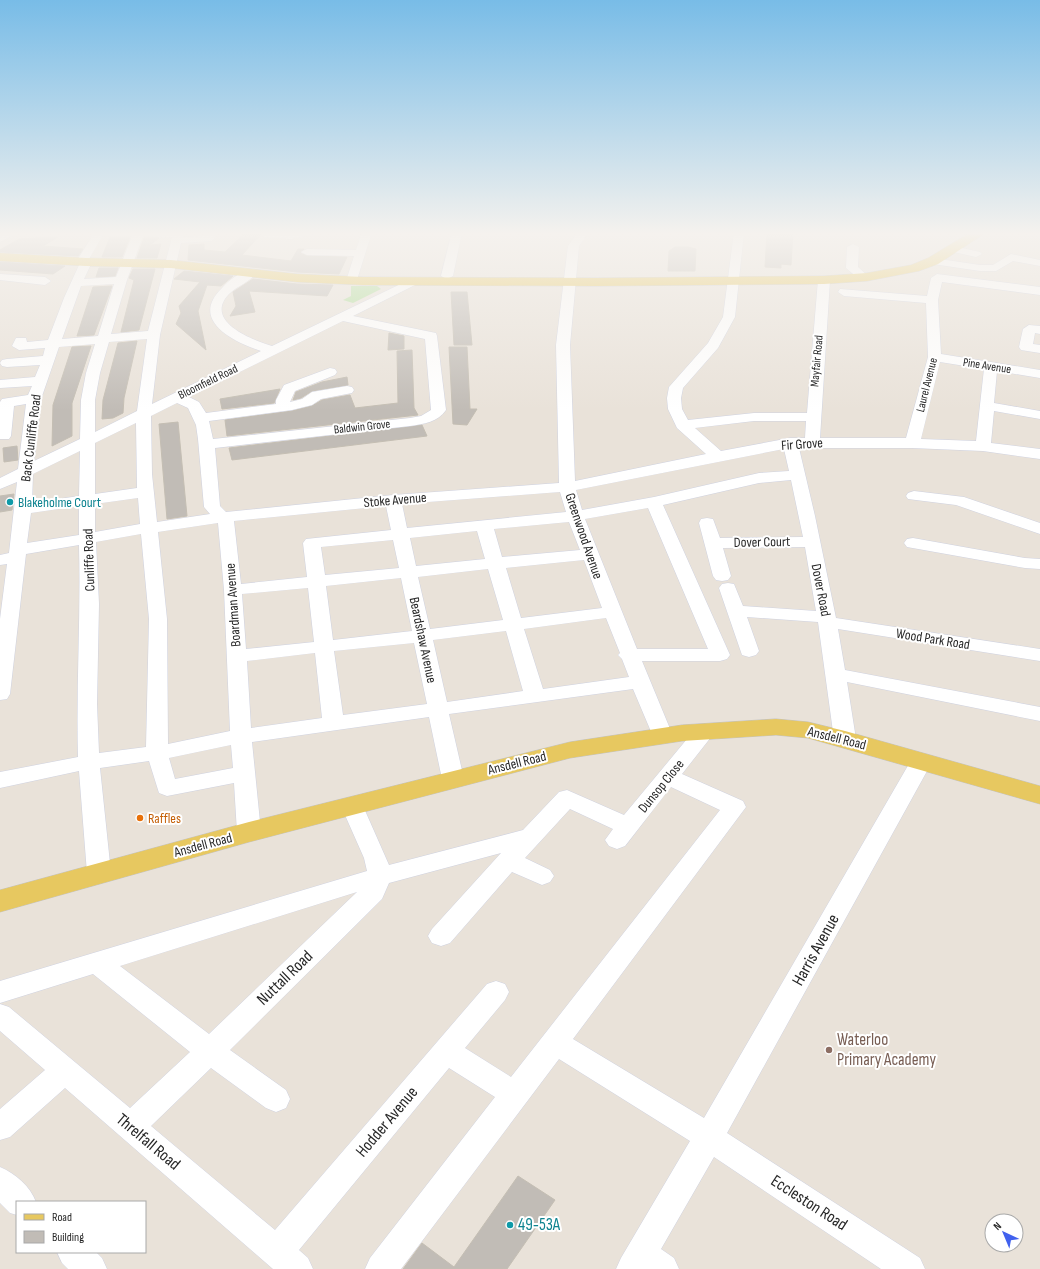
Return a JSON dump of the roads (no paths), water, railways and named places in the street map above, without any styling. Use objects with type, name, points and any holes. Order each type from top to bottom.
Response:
[{"type":"main road","name":"Ansdell Road","points":[[0,901],[249,832],[453,779],[570,750],[662,736],[776,727],[808,730],[845,739],[1040,795]]},
{"type":"street","name":"Back Cunliffe Road","points":[[0,694],[11,556],[23,509],[25,471],[34,399],[39,381],[74,291]]},
{"type":"street","name":"Cunliffe Road","points":[[100,873],[89,762],[87,704],[90,604],[88,538],[88,400],[91,378],[118,291]]},
{"type":"street","points":[[163,291],[158,310],[154,335],[143,430],[148,528],[158,619],[157,753],[167,788],[245,773]]},
{"type":"street","points":[[226,291],[220,298],[216,306],[219,322],[227,330],[243,339],[272,350]]},
{"type":"street","name":"Bloomfield Road","points":[[0,484],[394,291]]},
{"type":"street","name":"Greenwood Avenue","points":[[569,291],[563,345],[567,487],[575,516],[589,554],[628,655],[662,736]]},
{"type":"street","points":[[718,456],[682,424],[673,405],[676,387],[713,345],[729,317],[733,291]]},
{"type":"street","name":"Mayfair Road","points":[[812,442],[812,417],[823,291]]},
{"type":"street","name":"Laurel Avenue","points":[[912,443],[935,357],[932,300],[934,291]]},
{"type":"street","points":[[844,292],[932,300]]},
{"type":"street","name":"Baldwin Grove","points":[[207,444],[410,422],[431,417],[439,410],[431,336],[341,317]]},
{"type":"street","points":[[1040,330],[1029,329],[1026,346],[1040,348]]},
{"type":"street","points":[[21,341],[19,346],[154,335]]},
{"type":"street","name":"Pine Avenue","points":[[935,357],[1040,374]]},
{"type":"street","points":[[7,363],[48,360]]},
{"type":"street","points":[[983,446],[991,366]]},
{"type":"street","points":[[284,407],[283,400],[289,388],[330,372]]},
{"type":"street","points":[[0,384],[39,381]]},
{"type":"street","points":[[200,418],[284,407],[307,402],[320,394],[347,390]]},
{"type":"street","name":"Boardman Avenue","points":[[177,398],[192,404],[200,418],[207,444],[212,508],[223,518],[227,526],[233,590],[241,736],[249,832]]},
{"type":"street","points":[[4,436],[7,402],[34,399]]},
{"type":"street","points":[[987,406],[1040,415]]},
{"type":"street","points":[[682,424],[754,417],[812,417]]},
{"type":"street","name":"Fir Grove","points":[[567,487],[790,443],[912,443],[983,446],[1040,454]]},
{"type":"street","name":"Dover Road","points":[[790,443],[812,542],[836,674],[845,739]]},
{"type":"street","points":[[333,722],[312,543],[575,516],[654,502],[759,478],[798,475]]},
{"type":"street","name":"Stoke Avenue","points":[[11,556],[88,538],[223,518],[393,500],[567,487]]},
{"type":"street","points":[[23,509],[146,492]]},
{"type":"street","points":[[914,496],[958,500],[1040,529]]},
{"type":"street","name":"Beardshaw Avenue","points":[[393,500],[453,779]]},
{"type":"street","points":[[628,655],[720,655],[654,502]]},
{"type":"street","name":"Dover Court","points":[[707,523],[725,582],[749,651]]},
{"type":"street","points":[[484,525],[494,564],[535,696]]},
{"type":"street","name":"Dover Court","points":[[713,543],[812,542]]},
{"type":"street","points":[[913,543],[1025,563],[1040,564]]},
{"type":"street","points":[[233,590],[589,554]]},
{"type":"street","name":"Wood Park Road","points":[[736,611],[826,620],[1040,656]]},
{"type":"street","points":[[237,656],[422,636],[612,612]]},
{"type":"street","points":[[836,674],[1040,714]]},
{"type":"street","points":[[0,780],[89,762],[157,753],[241,736],[333,722],[640,682]]},
{"type":"street","name":"Dunsop Close","points":[[530,837],[567,798],[623,834],[704,732]]},
{"type":"street","name":"Harris Avenue","points":[[645,1264],[709,1137],[788,1000],[921,762]]},
{"type":"street","points":[[381,1269],[735,807],[668,777]]},
{"type":"street","points":[[352,806],[376,858],[380,876]]},
{"type":"street","points":[[0,992],[380,876],[530,837]]},
{"type":"street","points":[[441,936],[530,837]]},
{"type":"street","points":[[509,860],[542,876]]},
{"type":"street","name":"Nuttall Road","points":[[130,1127],[210,1052],[373,892],[380,876]]},
{"type":"street","points":[[97,963],[210,1052],[276,1099]]},
{"type":"street","name":"Hodder Avenue","points":[[287,1260],[446,1051],[496,992]]},
{"type":"street","name":"Threlfall Road","points":[[2,1021],[64,1071],[287,1260]]},
{"type":"street","name":"Eccleston Road","points":[[555,1042],[709,1137],[909,1269]]},
{"type":"street","points":[[446,1051],[515,1094]]},
{"type":"street","points":[[0,1127],[64,1071]]},
{"type":"street","points":[[0,1182],[20,1201]]},
{"type":"street","points":[[74,1253],[91,1269]]},
{"type":"place","name":"Blakeholme Court","points":[[10,502]]},
{"type":"place","name":"Raffles","points":[[140,818]]},
{"type":"place","name":"Waterloo Primary Academy","points":[[829,1050]]},
{"type":"place","name":"49-53A","points":[[510,1225]]}]
